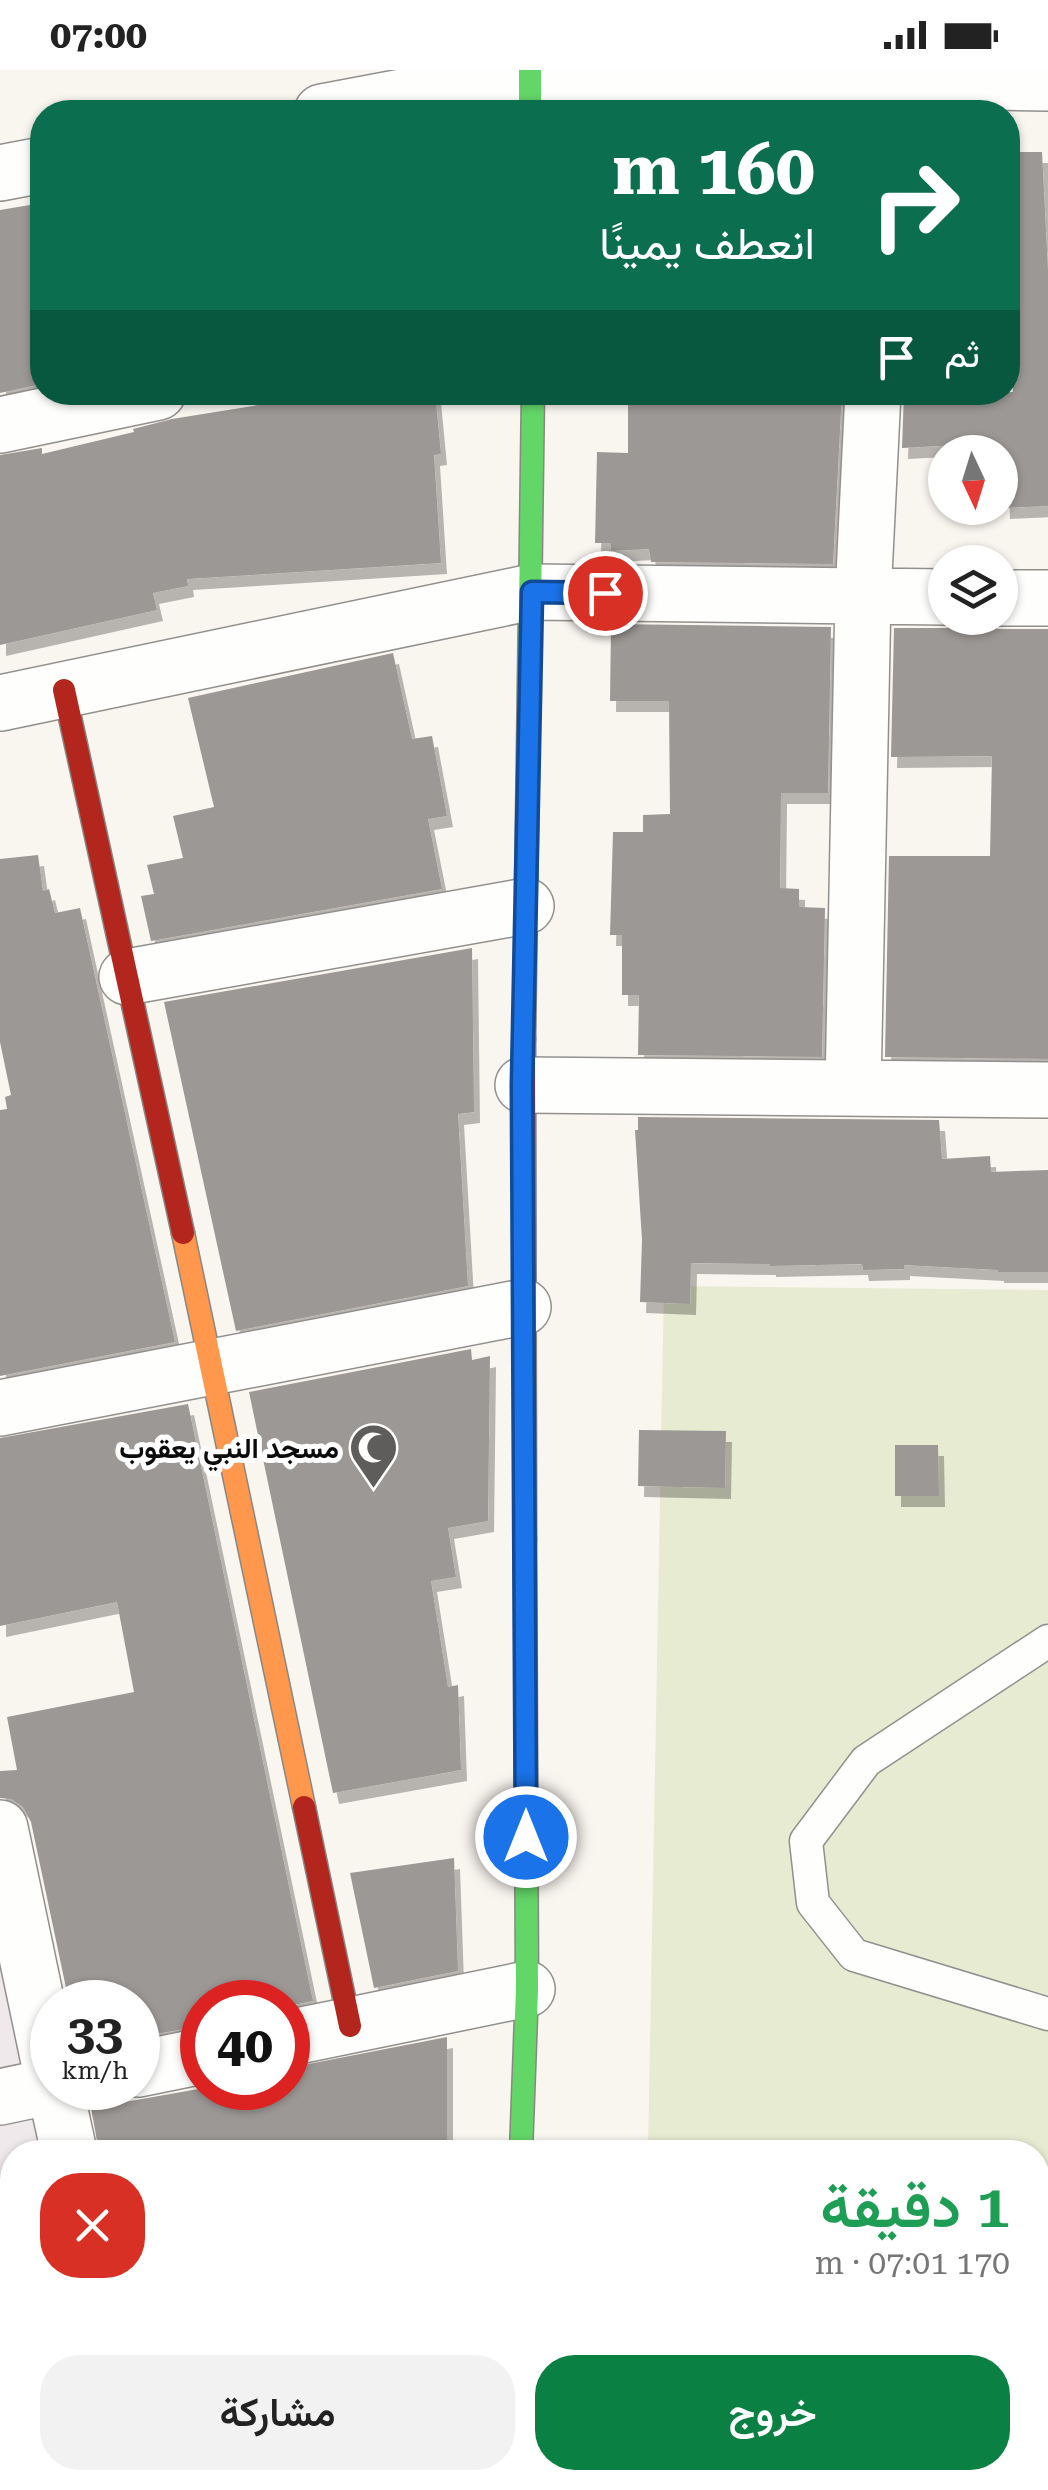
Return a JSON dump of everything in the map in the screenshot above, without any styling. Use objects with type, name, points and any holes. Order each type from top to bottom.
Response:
[{"type":"street","points":[[414,100],[530,85],[889,88],[1048,83]]},
{"type":"street","points":[[0,173],[30,167]]},
{"type":"street","points":[[0,426],[98,405]]},
{"type":"street","points":[[522,2140],[527,1989],[522,1085],[534,405]]},
{"type":"street","points":[[853,1088],[863,596],[873,405]]},
{"type":"street","points":[[0,703],[532,592],[928,597]]},
{"type":"street","points":[[1018,598],[1048,598]]},
{"type":"street","points":[[64,690],[212,1367],[350,2026]]},
{"type":"street","points":[[128,977],[526,906]]},
{"type":"street","points":[[522,1085],[1048,1090]]},
{"type":"street","points":[[0,1408],[523,1308]]},
{"type":"street","points":[[0,1828],[32,1980]]},
{"type":"street","points":[[310,2034],[527,1989]]},
{"type":"street","points":[[0,2097],[30,2091]]},
{"type":"street","points":[[59,2110],[65,2140]]},
{"type":"lane","points":[[1048,1641],[866,1761],[806,1841],[813,1903],[854,1955],[1048,2014]]},
{"type":"shaded area","points":[[0,1907],[30,2048],[30,2110],[43,2110],[49,2140],[0,2140]]},
{"type":"green space","points":[[664,1286],[1048,1290],[1048,2140],[648,2140]]},
{"type":"building","points":[[1020,152],[1042,152],[1048,271],[1048,506],[1018,507],[1018,435],[928,435],[928,447],[902,448],[904,405],[1020,405]]},
{"type":"building","points":[[30,205],[30,387],[0,393],[0,210]]},
{"type":"building","points":[[259,405],[436,405],[441,454],[434,455],[441,563],[187,579],[188,586],[153,593],[157,610],[0,645],[0,455],[42,448],[42,454],[172,419]]},
{"type":"building","points":[[628,405],[841,405],[833,564],[651,562],[649,549],[611,551],[611,543],[595,543],[597,452],[628,453]]},
{"type":"building","points":[[611,624],[831,627],[828,793],[781,793],[780,888],[799,889],[799,907],[825,908],[822,1057],[638,1055],[639,995],[622,995],[622,935],[610,935],[613,832],[643,832],[643,815],[670,814],[669,701],[610,701]]},
{"type":"building","points":[[894,628],[928,628],[928,635],[1018,635],[1018,629],[1048,629],[1048,1059],[885,1057],[889,856],[990,856],[992,756],[891,757]]},
{"type":"building","points":[[393,653],[412,739],[432,736],[447,816],[428,819],[442,889],[151,941],[141,896],[154,894],[147,865],[183,858],[173,816],[214,807],[188,698]]},
{"type":"building","points":[[38,855],[43,891],[49,889],[55,913],[80,908],[175,1342],[0,1376],[0,1110],[7,1109],[5,1097],[11,1095],[0,1042],[0,859]]},
{"type":"building","points":[[472,948],[474,1112],[458,1114],[468,1286],[236,1331],[164,1002]]},
{"type":"building","points":[[638,1117],[939,1120],[942,1159],[990,1156],[991,1172],[1048,1170],[1048,1272],[904,1265],[904,1269],[863,1270],[862,1264],[691,1263],[690,1304],[640,1302],[642,1240],[635,1130]]},
{"type":"building","points":[[471,1349],[472,1360],[490,1356],[488,1521],[448,1528],[456,1577],[431,1581],[448,1687],[458,1685],[461,1770],[333,1793],[249,1392]]},
{"type":"building","points":[[188,1404],[309,1980],[180,1980],[180,2030],[160,2033],[160,1980],[64,1980],[31,1822],[23,1807],[11,1799],[0,1798],[0,1771],[17,1770],[7,1717],[134,1692],[117,1602],[0,1626],[0,1438]]},
{"type":"building","points":[[639,1430],[726,1431],[725,1488],[638,1486]]},
{"type":"building","points":[[895,1445],[938,1445],[939,1496],[895,1496]]},
{"type":"building","points":[[454,1858],[458,1971],[374,1988],[350,1873]]},
{"type":"building","points":[[447,2037],[447,2140],[97,2140],[91,2110],[160,2110],[160,2096],[180,2092],[180,2110],[310,2110],[310,2064]]},
{"type":"traffic: fast","points":[[530,70],[530,100]]},
{"type":"traffic: fast","points":[[524,1039],[533,405]]},
{"type":"traffic: fast","points":[[521,2140],[527,1989],[525,1539]]},
{"type":"traffic: slow","points":[[183,1233],[304,1807]]},
{"type":"traffic: jam","points":[[64,690],[183,1233]]},
{"type":"traffic: jam","points":[[524,1039],[525,1539]]},
{"type":"traffic: jam","points":[[304,1807],[350,2026]]},
{"type":"place","name":"مسجد النبي يعقوب","points":[[374,1490]]},
{"type":"route","points":[[526,1837],[522,1085],[532,592],[605,593]]}]
